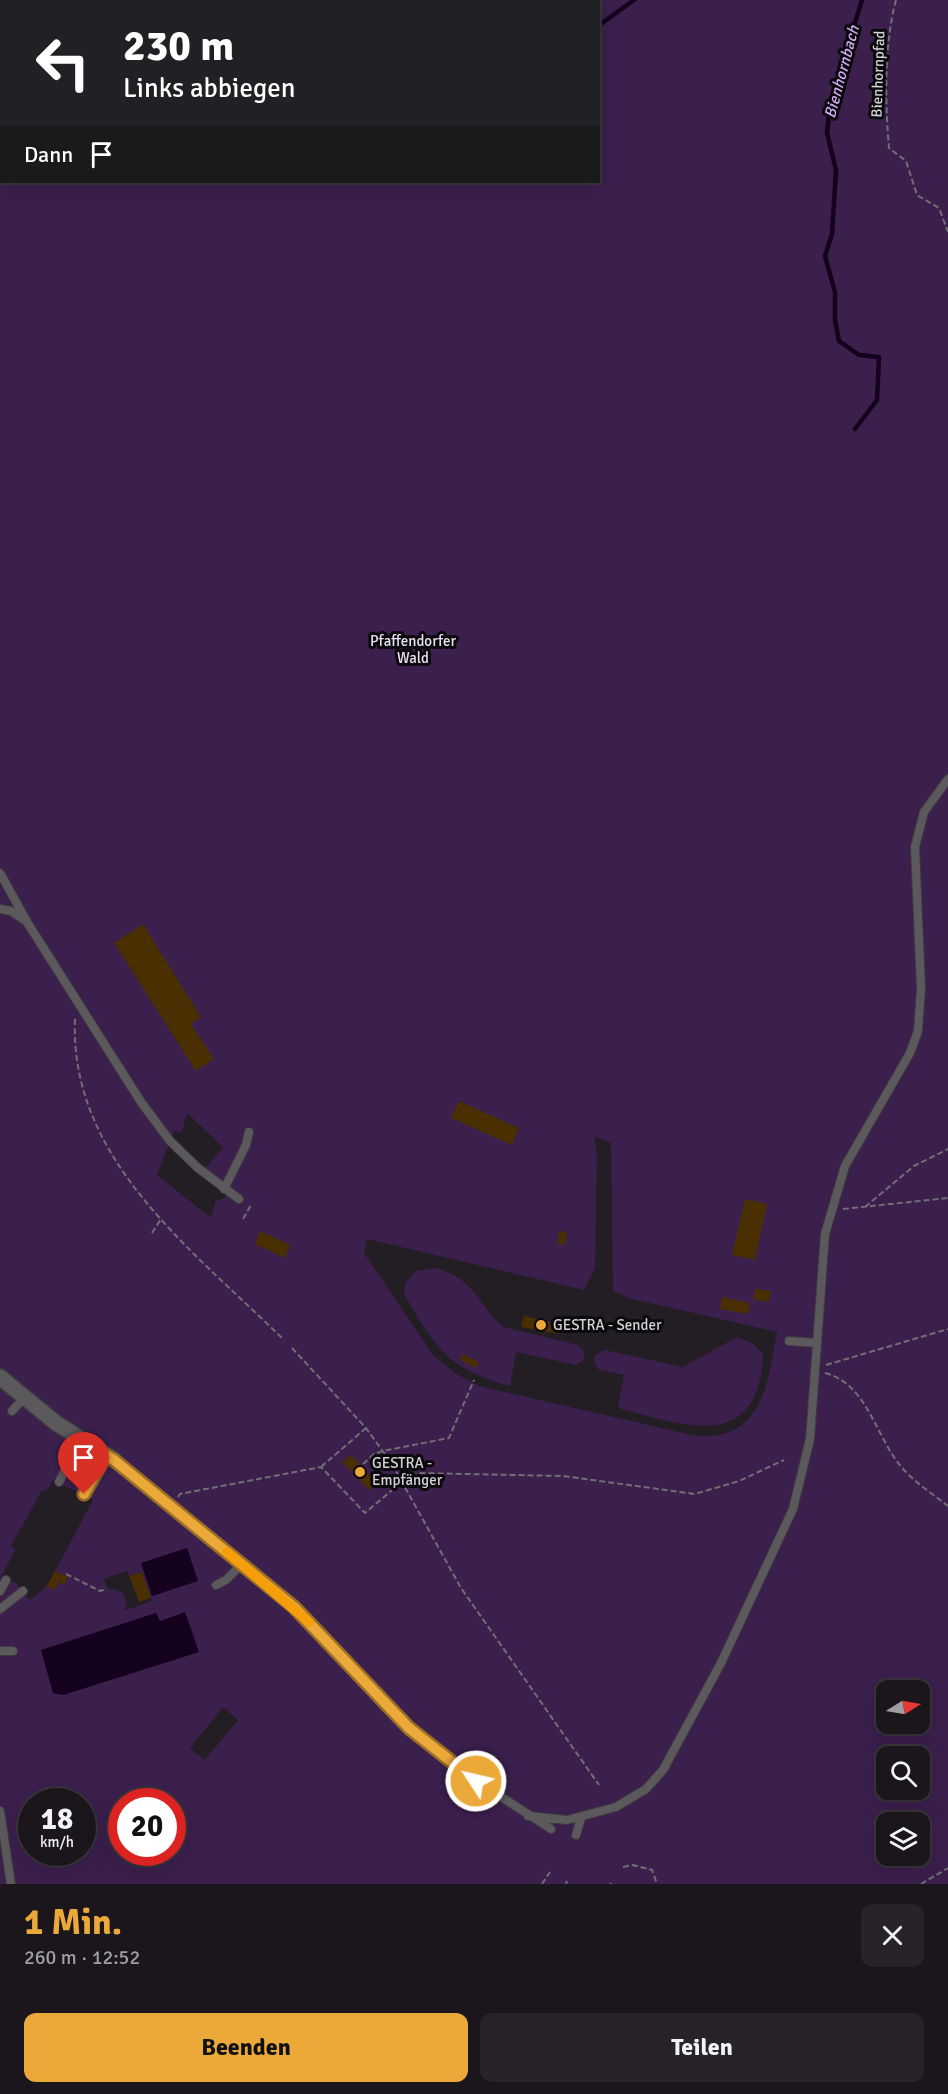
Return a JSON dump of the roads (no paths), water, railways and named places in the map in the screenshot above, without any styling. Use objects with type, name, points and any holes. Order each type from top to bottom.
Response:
[{"type":"street","points":[[0,1377],[80,1440],[110,1457]]},
{"type":"lane","points":[[528,1816],[567,1820],[581,1818],[616,1807],[646,1789],[676,1748],[721,1663],[773,1555],[800,1490],[810,1439],[821,1272],[831,1210],[845,1166],[910,1053],[918,1031],[921,989],[915,847],[924,812],[948,779]]},
{"type":"lane","points":[[0,873],[27,922],[141,1102],[170,1141],[224,1189],[240,1199]]},
{"type":"lane","points":[[0,909],[10,911],[27,922]]},
{"type":"lane","points":[[224,1189],[246,1144],[249,1132]]},
{"type":"lane","points":[[789,1341],[817,1343]]},
{"type":"lane","points":[[12,1411],[25,1398]]},
{"type":"lane","points":[[59,1482],[80,1440]]},
{"type":"lane","points":[[84,1494],[110,1457],[242,1564],[316,1629],[409,1728],[433,1749],[528,1816],[551,1829]]},
{"type":"lane","points":[[216,1585],[226,1580],[242,1564]]},
{"type":"lane","points":[[0,1591],[6,1580]]},
{"type":"lane","points":[[0,1609],[23,1591]]},
{"type":"lane","points":[[0,1651],[13,1652]]},
{"type":"lane","points":[[0,1811],[11,1884]]},
{"type":"lane","points":[[576,1835],[581,1818]]},
{"type":"waterway","points":[[600,25],[634,0]]},
{"type":"waterway","name":"Bienhornbach","points":[[855,429],[877,400],[879,357],[859,355],[839,341],[835,320],[835,292],[825,256],[832,234],[836,170],[827,133],[830,105],[862,0]]},
{"type":"place","name":"GESTRA - Sender","points":[[541,1325]]},
{"type":"place","name":"GESTRA - Empfänger","points":[[360,1472]]},
{"type":"park label","name":"Pfaffendorfer Wald","points":[[413,650]]}]
